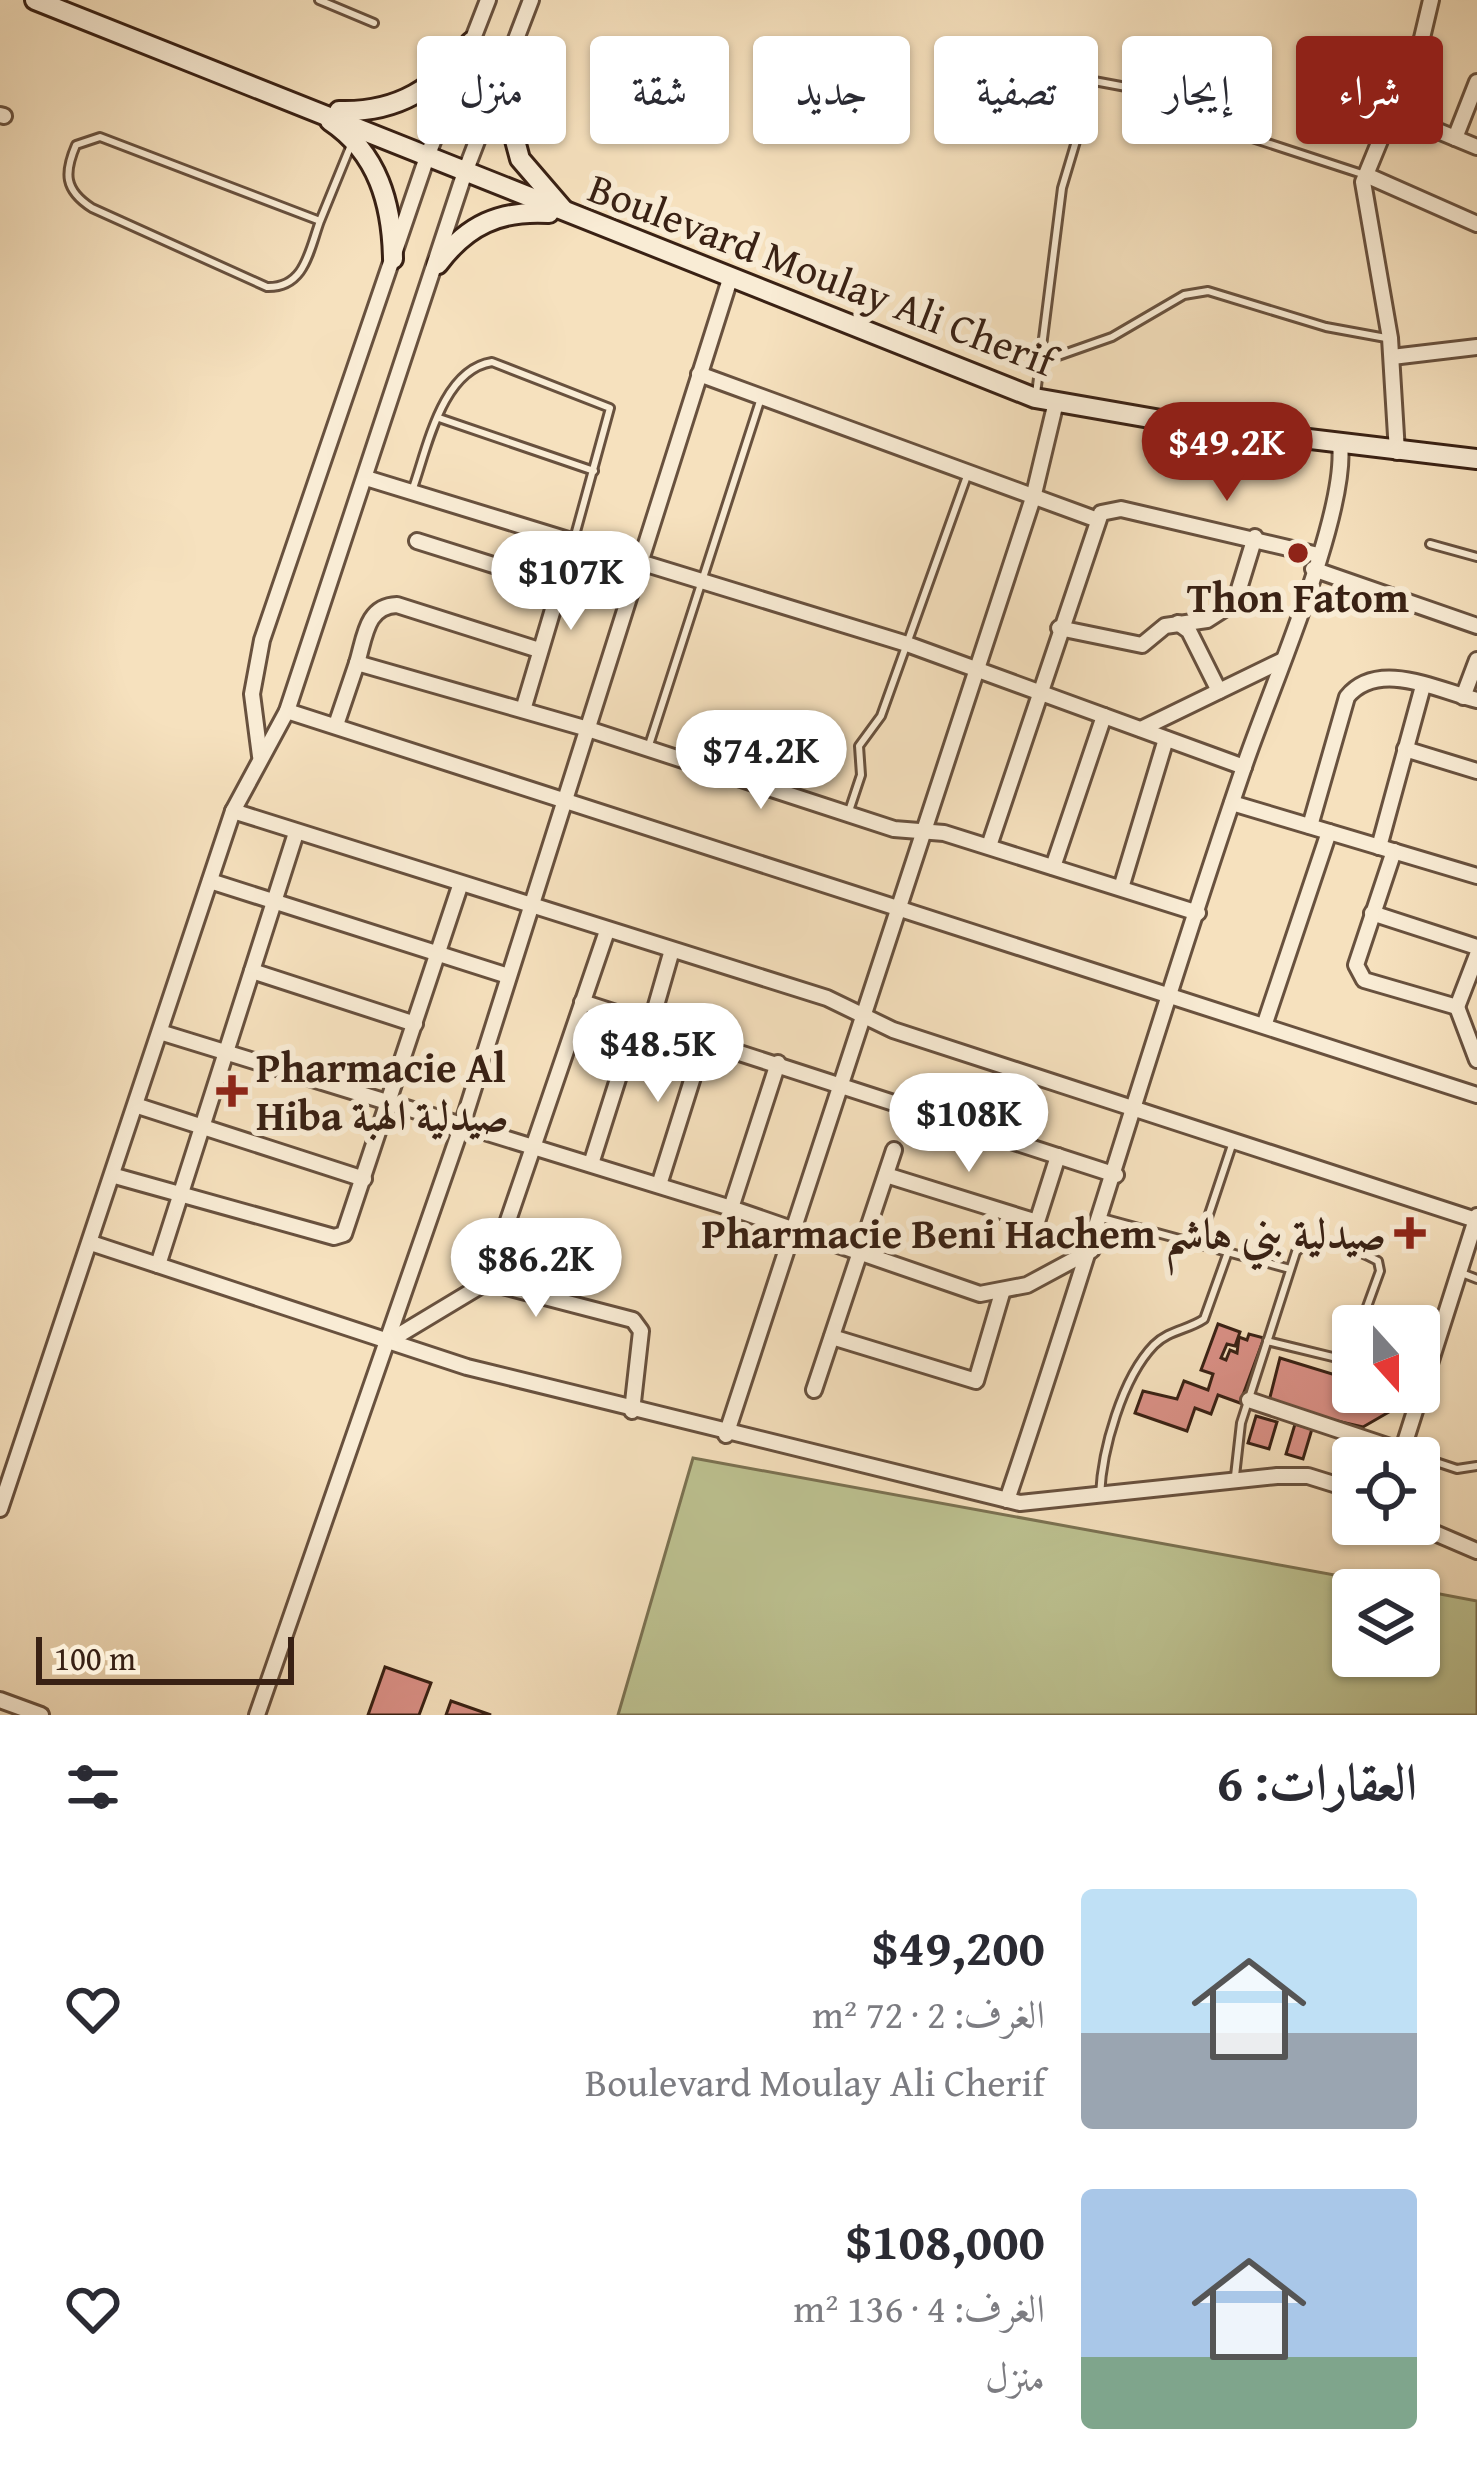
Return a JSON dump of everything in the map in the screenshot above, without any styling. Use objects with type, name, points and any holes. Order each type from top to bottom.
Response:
[{"type":"main road","name":"Boulevard Moulay Ali Cherif","points":[[35,0],[65,5],[303,104],[356,133],[1045,400],[1397,452],[1477,459]]},
{"type":"main road","points":[[303,104],[344,111],[394,105],[417,90]]},
{"type":"main road","points":[[356,133],[384,187],[393,222],[393,259]]},
{"type":"main road","points":[[516,144],[520,159],[571,216]]},
{"type":"main road","points":[[438,264],[474,227],[497,216],[523,212],[571,216]]},
{"type":"street","points":[[473,36],[488,0]]},
{"type":"street","points":[[518,36],[531,0]]},
{"type":"street","points":[[1418,36],[1431,0]]},
{"type":"street","points":[[1455,138],[1477,82]]},
{"type":"street","points":[[1443,133],[1477,147]]},
{"type":"street","points":[[260,756],[253,694],[257,658],[432,144]]},
{"type":"street","points":[[0,1509],[163,1033],[233,811],[286,711],[476,144]]},
{"type":"street","points":[[1378,144],[1364,194],[1390,338],[1397,452]]},
{"type":"street","points":[[1366,175],[1477,224]]},
{"type":"street","points":[[257,1715],[462,1125],[505,975],[730,279]]},
{"type":"street","points":[[1391,357],[1477,346]]},
{"type":"street","points":[[699,374],[1095,519],[1121,508],[1255,537],[1476,621]]},
{"type":"street","points":[[726,1435],[1034,498],[1045,400]]},
{"type":"street","points":[[1007,1500],[1340,485],[1340,444]]},
{"type":"street","points":[[366,478],[907,644],[1244,767]]},
{"type":"street","points":[[989,846],[1095,519]]},
{"type":"street","points":[[1059,628],[1142,645],[1178,622],[1207,620],[1234,602],[1255,537]]},
{"type":"street","points":[[417,541],[560,586]]},
{"type":"street","points":[[523,710],[573,542]]},
{"type":"street","points":[[336,725],[373,613],[383,605],[397,605],[539,650]]},
{"type":"street","points":[[1178,622],[1189,631],[1219,691]]},
{"type":"street","points":[[1310,826],[1347,697],[1370,677],[1470,699],[1477,660]]},
{"type":"street","points":[[1141,729],[1281,661]]},
{"type":"street","points":[[357,663],[588,729],[894,830],[925,831],[989,846],[1198,913]]},
{"type":"street","points":[[1423,686],[1356,965],[1364,980],[1457,1007]]},
{"type":"street","points":[[286,711],[1477,1095]]},
{"type":"street","points":[[1053,867],[1104,716]]},
{"type":"street","points":[[1121,888],[1166,739]]},
{"type":"street","points":[[1406,749],[1477,771]]},
{"type":"street","points":[[1232,803],[1477,876]]},
{"type":"street","points":[[233,811],[527,908],[827,998],[893,1030],[1476,1218],[1440,1332]]},
{"type":"street","points":[[1265,1023],[1328,832]]},
{"type":"street","points":[[158,1265],[296,833]]},
{"type":"street","points":[[210,881],[505,975]]},
{"type":"street","points":[[115,1176],[334,1237],[348,1228],[460,886]]},
{"type":"street","points":[[1372,913],[1477,951],[1457,1007],[1477,1060]]},
{"type":"street","points":[[389,1341],[487,1282],[607,931]]},
{"type":"street","points":[[591,1164],[672,950]]},
{"type":"street","points":[[252,971],[415,1024]]},
{"type":"street","points":[[582,1002],[1116,1175]]},
{"type":"street","points":[[163,1033],[731,1208],[961,1289],[1002,1293],[1092,1250]]},
{"type":"street","points":[[659,1185],[705,1039]]},
{"type":"street","points":[[731,1208],[778,1063]]},
{"type":"street","points":[[138,1106],[364,1179]]},
{"type":"street","points":[[814,1390],[894,1150]]},
{"type":"street","points":[[886,1175],[1037,1222],[1058,1156]]},
{"type":"street","points":[[91,1243],[389,1341],[632,1411],[1007,1500],[1037,1504],[1308,1476],[1332,1483]]},
{"type":"street","points":[[487,1282],[633,1320],[641,1331],[632,1411]]},
{"type":"street","points":[[832,1337],[976,1381],[1002,1293]]},
{"type":"street","points":[[1249,1400],[1353,1437]]},
{"type":"street","points":[[1440,1535],[1477,1551]]},
{"type":"street","points":[[0,1700],[41,1715]]},
{"type":"lane","points":[[320,0],[374,22]]},
{"type":"lane","points":[[1045,400],[1040,362],[1062,188],[1094,81],[1137,88],[1197,120],[1366,175]]},
{"type":"lane","points":[[320,221],[100,137],[76,145],[66,173],[71,189],[92,208],[267,287],[298,277],[356,133]]},
{"type":"lane","points":[[1040,362],[1112,337],[1184,295],[1208,291],[1327,327],[1390,338]]},
{"type":"lane","points":[[412,491],[458,382],[492,362],[610,407],[573,542]]},
{"type":"lane","points":[[648,749],[762,394]]},
{"type":"lane","points":[[439,418],[594,471]]},
{"type":"lane","points":[[848,814],[861,776],[859,746],[880,716],[968,473]]},
{"type":"lane","points":[[1430,544],[1477,557]]},
{"type":"lane","points":[[1199,1244],[1233,1142]]},
{"type":"lane","points":[[1102,1218],[1291,1269]]},
{"type":"lane","points":[[1235,1480],[1249,1400],[1296,1252],[1313,1241],[1374,1258],[1380,1270],[1368,1305]]},
{"type":"lane","points":[[1100,1496],[1103,1462],[1133,1378],[1154,1345],[1204,1318],[1228,1252]]},
{"type":"lane","points":[[1459,1273],[1477,1279]]},
{"type":"lane","points":[[1268,1341],[1332,1357]]},
{"type":"lane","points":[[1440,1465],[1477,1466]]},
{"type":"green space","points":[[693,1458],[1332,1575],[1332,1677],[1440,1677],[1440,1594],[1477,1601],[1477,1715],[618,1715]]},
{"type":"building","points":[[1218,1324],[1240,1332],[1235,1346],[1227,1344],[1221,1358],[1226,1360],[1230,1350],[1237,1353],[1239,1337],[1264,1338],[1240,1403],[1218,1395],[1211,1414],[1195,1408],[1187,1431],[1135,1413],[1143,1391],[1177,1399],[1184,1381],[1208,1390],[1213,1374],[1201,1370]]},
{"type":"building","points":[[1280,1358],[1332,1374],[1332,1413],[1387,1413],[1363,1427],[1268,1405]]},
{"type":"building","points":[[1256,1416],[1277,1422],[1269,1449],[1248,1443]]},
{"type":"building","points":[[1295,1424],[1312,1429],[1303,1459],[1286,1454]]},
{"type":"building","points":[[385,1667],[431,1683],[419,1715],[368,1715]]},
{"type":"building","points":[[451,1701],[491,1715],[446,1715]]},
{"type":"place","name":"Thon Fatom","points":[[1298,553]]},
{"type":"place","name":"Pharmacie Al Hiba صيدلية الهبة","points":[[232,1091]]},
{"type":"place","name":"Pharmacie Beni Hachem صيدلية بني هاشم","points":[[1410,1233]]}]
